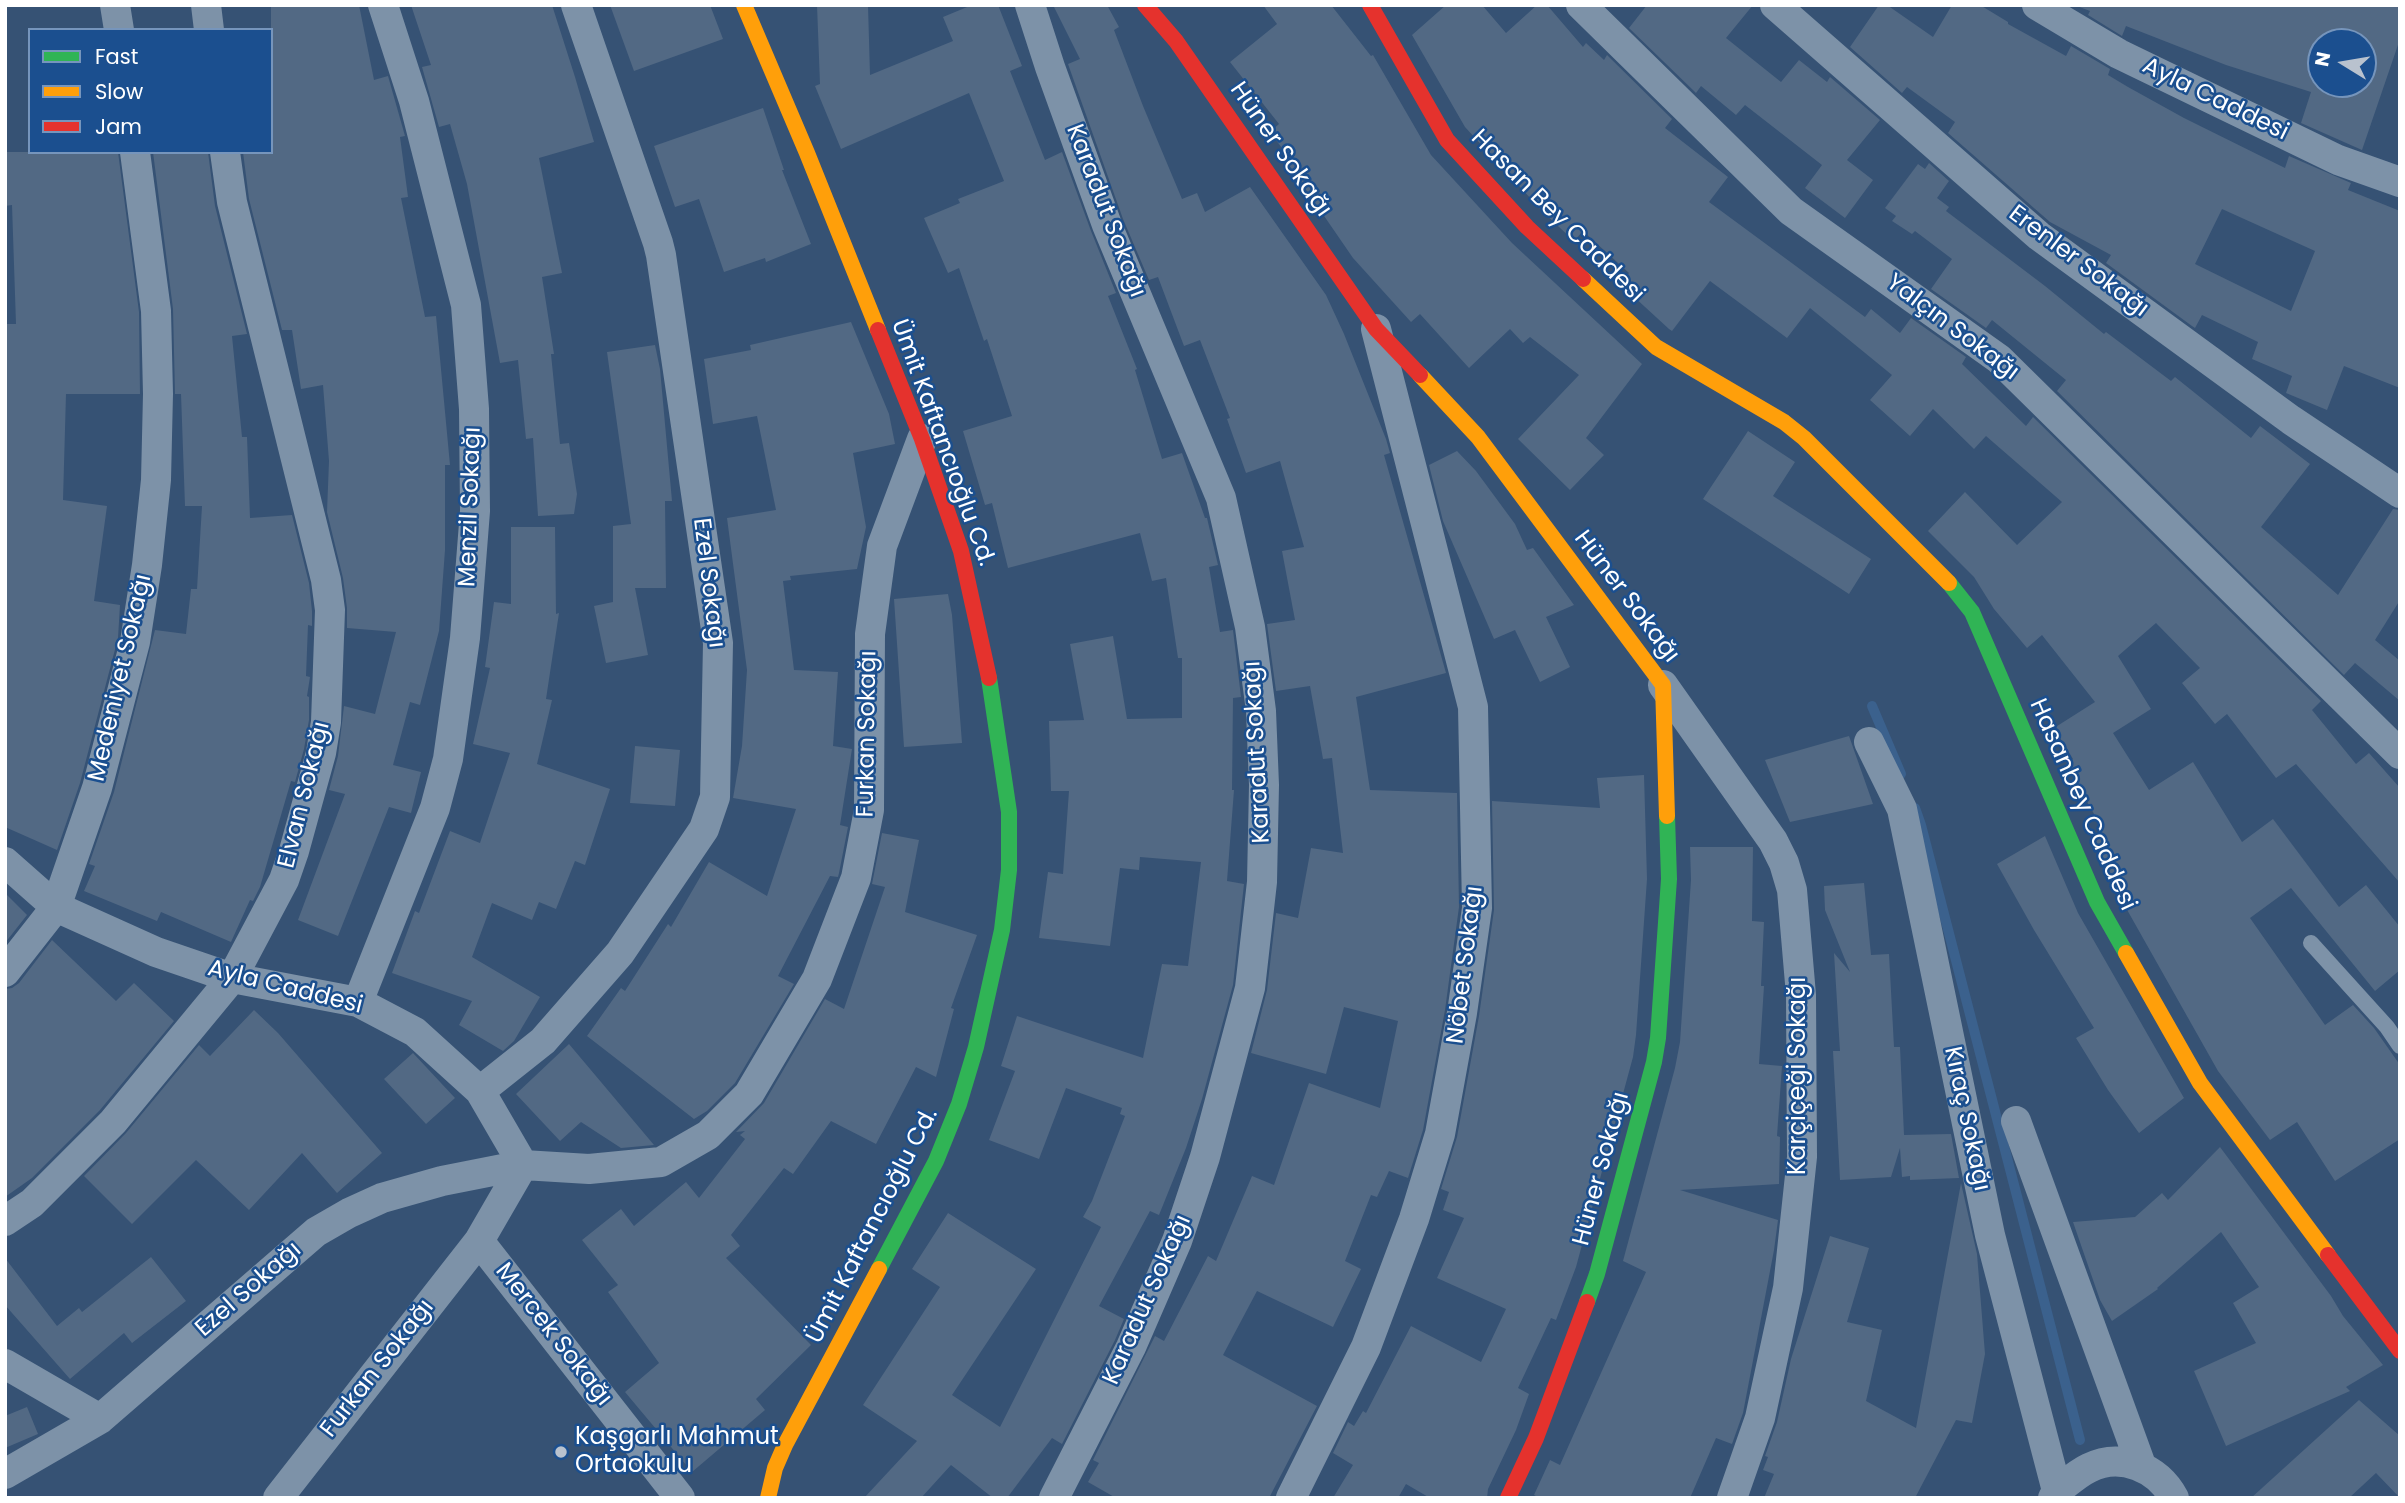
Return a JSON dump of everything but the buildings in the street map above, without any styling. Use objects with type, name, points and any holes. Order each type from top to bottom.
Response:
[{"type":"street","points":[[115,5],[119,28]]},
{"type":"street","points":[[206,5],[209,28]]},
{"type":"street","name":"Menzil Sokağı","points":[[358,1002],[435,808],[448,759],[465,638],[475,512],[474,409],[466,305],[414,101],[383,5]]},
{"type":"street","name":"Ezel Sokağı","points":[[480,1091],[543,1041],[620,953],[704,829],[715,797],[718,643],[659,243],[576,5]]},
{"type":"street","name":"Ümit Kaftancıoğlu Cd.","points":[[744,5],[807,153],[922,439],[961,551],[991,689],[1009,811],[1009,870],[1002,930],[976,1047],[960,1104],[936,1161],[785,1445],[775,1468],[768,1498]]},
{"type":"street","name":"Karadut Sokağı","points":[[1030,5],[1107,225],[1221,498],[1250,626],[1261,711],[1264,785],[1262,882],[1250,989],[1205,1157],[1177,1241],[1136,1335],[1054,1498]]},
{"type":"street","name":"Hüner Sokağı","points":[[1145,5],[1176,41],[1376,329],[1478,437],[1664,685],[1669,879],[1654,1062],[1597,1274],[1536,1438],[1508,1498]]},
{"type":"street","name":"Hasan Bey Caddesi","points":[[1370,5],[1447,140],[1527,227],[1656,347]]},
{"type":"street","name":"Yalçın Sokağı","points":[[1581,5],[1791,211],[2000,359],[2400,754]]},
{"type":"street","name":"Erenler Sokağı","points":[[1775,5],[2039,236],[2291,420],[2400,493]]},
{"type":"street","name":"Ayla Caddesi","points":[[2037,5],[2119,54],[2338,160],[2400,181]]},
{"type":"street","name":"Medeniyet Sokağı","points":[[5,972],[56,907],[97,788],[135,642],[156,481],[158,394],[156,311],[135,154]]},
{"type":"street","name":"Elvan Sokağı","points":[[5,1221],[32,1203],[113,1122],[232,978],[284,880],[295,851],[321,753],[326,722],[330,610],[326,580],[232,202],[225,154]]},
{"type":"street","name":"Nöbet Sokağı","points":[[1291,1498],[1366,1347],[1414,1219],[1440,1134],[1462,1013],[1477,908],[1473,707],[1376,329]]},
{"type":"street","name":"Hasanbey Caddesi","points":[[1656,347],[1784,422],[1956,590],[1972,611],[2097,902],[2200,1083],[2400,1351]]},
{"type":"street","name":"Furkan Sokağı","points":[[523,1165],[589,1169],[661,1163],[708,1135],[749,1094],[817,979],[856,878],[869,810],[870,634],[881,546],[922,439]]},
{"type":"street","name":"Karçiçeği Sokağı","points":[[1664,685],[1773,841],[1784,863],[1792,890],[1800,982],[1802,1157],[1788,1288],[1760,1418],[1732,1498]]},
{"type":"street","name":"Kıraç Sokağı","points":[[1869,742],[1902,809],[1990,1236],[2055,1494]]},
{"type":"street","name":"Ayla Caddesi","points":[[5,862],[56,907],[156,952],[232,978],[358,1002],[415,1032],[480,1091],[523,1165]]},
{"type":"street","points":[[2016,1121],[2141,1465]]},
{"type":"street","name":"Ezel Sokağı","points":[[5,1474],[100,1419],[316,1232],[382,1198],[442,1181],[523,1165]]},
{"type":"street","name":"Mercek Sokağı","points":[[523,1165],[479,1241],[681,1498]]},
{"type":"street","name":"Furkan Sokağı","points":[[278,1498],[479,1241]]},
{"type":"street","points":[[5,1364],[100,1419]]},
{"type":"street","points":[[2055,1494],[2089,1468],[2111,1462],[2141,1465],[2167,1485],[2174,1498]]},
{"type":"lane","points":[[2311,943],[2387,1027],[2400,1046]]},
{"type":"waterway","points":[[1872,706],[1901,774]]},
{"type":"waterway","points":[[1915,808],[2080,1440]]},
{"type":"traffic: fast","points":[[1949,583],[1972,612],[2097,902],[2126,953]]},
{"type":"traffic: fast","points":[[879,1269],[936,1161],[959,1104],[976,1047],[1002,930],[1009,870],[1009,812],[989,678]]},
{"type":"traffic: fast","points":[[1587,1302],[1597,1274],[1654,1062],[1658,1038],[1669,879],[1667,816]]},
{"type":"traffic: slow","points":[[744,5],[878,330]]},
{"type":"traffic: slow","points":[[1583,279],[1656,347],[1784,422],[1804,438],[1949,583]]},
{"type":"traffic: slow","points":[[1420,375],[1478,437],[1663,685],[1667,816]]},
{"type":"traffic: slow","points":[[2126,953],[2200,1083],[2328,1255]]},
{"type":"traffic: slow","points":[[768,1498],[775,1468],[785,1445],[879,1269]]},
{"type":"traffic: jam","points":[[1145,5],[1176,41],[1376,329],[1420,375]]},
{"type":"traffic: jam","points":[[1370,5],[1447,140],[1527,227],[1583,279]]},
{"type":"traffic: jam","points":[[878,330],[922,439],[961,551],[989,678]]},
{"type":"traffic: jam","points":[[2328,1255],[2400,1351]]},
{"type":"traffic: jam","points":[[1508,1498],[1536,1438],[1587,1302]]},
{"type":"place","name":"Kaşgarlı Mahmut Ortaokulu","points":[[561,1452]]}]
